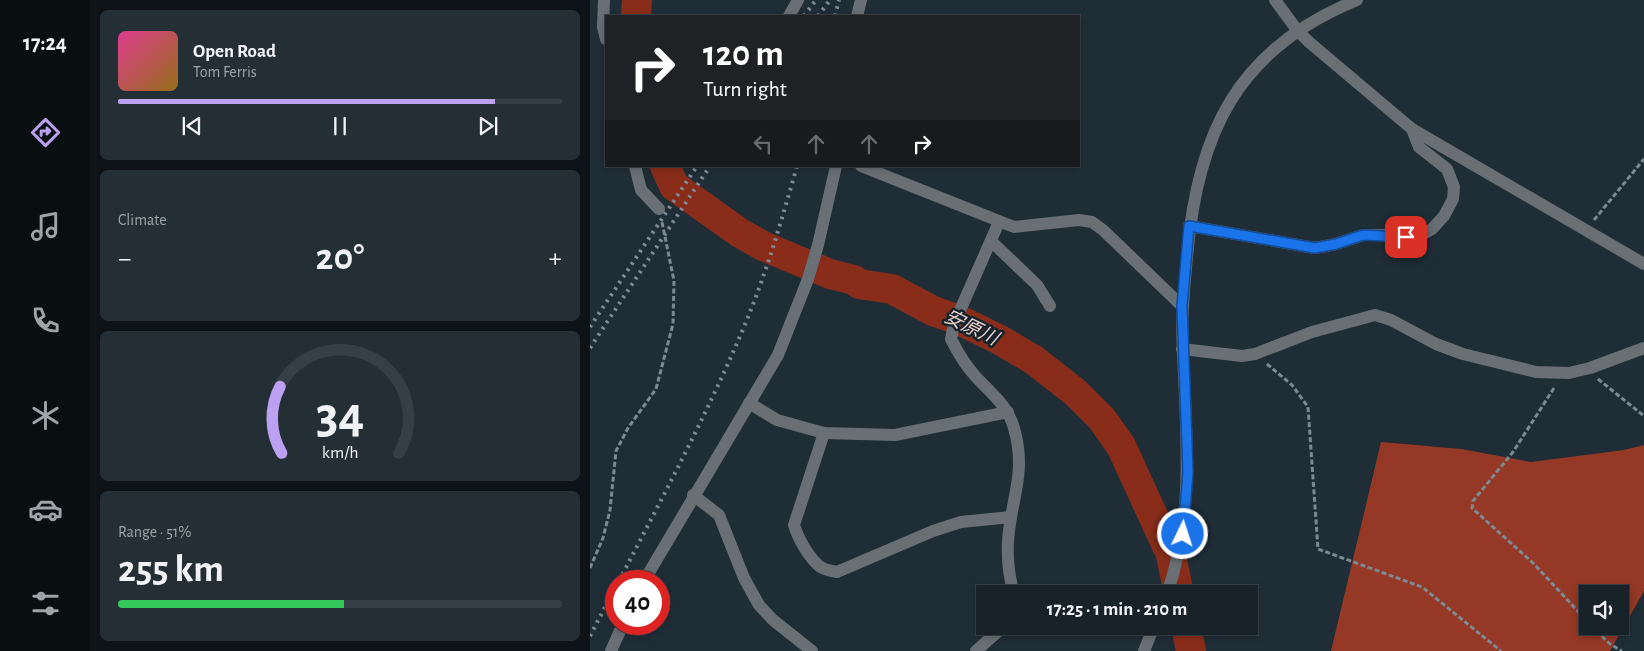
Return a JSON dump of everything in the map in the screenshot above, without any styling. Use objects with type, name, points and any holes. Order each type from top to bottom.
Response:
[{"type":"street","points":[[604,0],[603,27],[605,35]]},
{"type":"street","points":[[790,15],[798,0]]},
{"type":"street","points":[[857,15],[861,0]]},
{"type":"street","points":[[1275,0],[1297,30],[1412,130],[1644,264]]},
{"type":"street","points":[[1170,585],[1176,569],[1183,534],[1188,472],[1182,349],[1182,306],[1189,226],[1199,171],[1217,124],[1230,102],[1256,69],[1297,30],[1326,12],[1356,0]]},
{"type":"street","points":[[1189,226],[1315,248],[1336,244],[1363,235],[1421,235],[1432,229],[1444,216],[1453,199],[1454,187],[1447,168],[1419,148],[1412,130]]},
{"type":"street","points":[[635,167],[642,190],[658,210]]},
{"type":"street","points":[[650,570],[693,495],[778,355],[808,279],[818,245],[836,167]]},
{"type":"street","points":[[863,167],[1014,227],[1042,226],[1063,220],[1092,222],[1103,230],[1182,306]]},
{"type":"street","points":[[999,222],[954,324],[951,339],[960,357],[976,377],[998,398],[1008,412],[1014,427],[1020,454],[1020,477],[1011,517],[1008,542],[1012,585]]},
{"type":"street","points":[[991,241],[1037,285],[1050,306]]},
{"type":"street","points":[[1182,349],[1242,356],[1255,354],[1274,345],[1312,332],[1375,315],[1391,320],[1436,344],[1463,354],[1536,372],[1569,373],[1644,348]]},
{"type":"street","points":[[749,403],[777,420],[824,433],[895,435],[1008,412]]},
{"type":"street","points":[[824,433],[794,526],[818,565],[827,570],[837,572],[933,530],[961,522],[1011,517]]},
{"type":"street","points":[[693,495],[719,515],[744,578],[759,606],[773,620],[812,651]]},
{"type":"street","points":[[610,651],[618,635]]},
{"type":"street","points":[[976,651],[994,635]]},
{"type":"street","points":[[1144,651],[1150,635]]},
{"type":"path","points":[[1586,230],[1644,159]]},
{"type":"path","points":[[590,568],[603,538],[610,510],[616,451],[632,422],[656,389],[673,324],[674,281],[658,210]]},
{"type":"path","points":[[1255,354],[1292,385],[1308,407],[1318,549],[1422,587],[1501,651]]},
{"type":"path","points":[[1585,369],[1644,416]]},
{"type":"path","points":[[1569,373],[1553,389],[1513,452],[1473,501],[1472,508],[1533,563],[1579,612]]},
{"type":"path","points":[[1600,635],[1610,644],[1622,651]]},
{"type":"shaded area","points":[[1381,442],[1461,449],[1531,462],[1624,450],[1644,445],[1644,591],[1629,617],[1629,585],[1579,585],[1579,635],[1619,635],[1610,651],[1331,651]]},
{"type":"waterway","name":"安原川","points":[[636,15],[637,0]]},
{"type":"waterway","name":"安原川","points":[[665,167],[674,186],[740,233],[763,246],[830,274],[854,280],[859,284],[892,289],[933,311],[959,320],[1000,340],[1034,360],[1076,393],[1102,419],[1121,446],[1167,546],[1169,546],[1177,585]]},
{"type":"waterway","name":"安原川","points":[[1188,635],[1191,651]]},
{"type":"railway","points":[[805,15],[816,0]]},
{"type":"railway","points":[[819,15],[830,0]]},
{"type":"railway","points":[[835,15],[839,0]]},
{"type":"railway","points":[[590,327],[696,167]]},
{"type":"railway","points":[[590,348],[709,167]]},
{"type":"railway","points":[[625,570],[701,421],[732,355],[754,303],[797,167]]},
{"type":"railway","points":[[590,636],[605,607]]},
{"type":"route","points":[[1183,534],[1188,472],[1182,349],[1182,306],[1189,226],[1315,248],[1336,244],[1363,235],[1383,234],[1406,237]]}]
